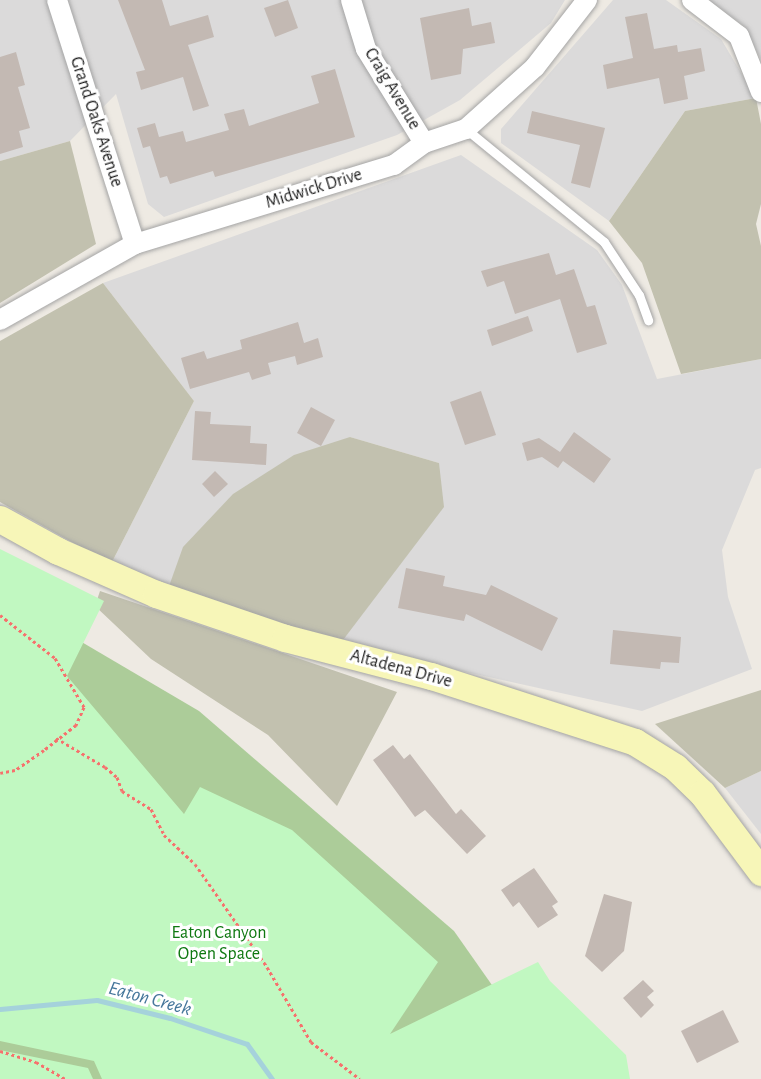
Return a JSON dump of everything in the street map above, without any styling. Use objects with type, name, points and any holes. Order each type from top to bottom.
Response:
[{"type":"main road","name":"Altadena Drive","points":[[0,519],[58,551],[167,598],[285,638],[442,680],[635,742],[675,766],[702,793],[761,872]]},
{"type":"street","name":"Grand Oaks Avenue","points":[[57,0],[135,244]]},
{"type":"street","name":"Craig Avenue","points":[[351,0],[366,50],[424,143]]},
{"type":"street","name":"Midwick Drive","points":[[0,320],[135,244],[394,165],[424,143],[466,129],[535,67],[587,0]]},
{"type":"street","points":[[692,0],[739,36],[761,92]]},
{"type":"lane","points":[[466,129],[604,242],[639,295],[648,320]]},
{"type":"path","points":[[0,615],[55,658],[78,691],[84,707],[76,725],[15,770],[0,773]]},
{"type":"path","points":[[56,738],[105,767],[117,777],[122,791],[151,809],[164,835],[195,864],[267,967],[311,1042],[360,1079]]},
{"type":"path","points":[[0,1051],[36,1062],[66,1079]]},
{"type":"shaded area","points":[[0,0],[565,0],[551,23],[460,100],[397,135],[164,217],[148,204],[116,94],[70,141],[0,161]]},
{"type":"shaded area","points":[[613,0],[666,0],[721,39],[756,98],[685,111],[609,221],[501,143],[501,129]]},
{"type":"shaded area","points":[[709,0],[761,0],[761,60],[745,27]]},
{"type":"shaded area","points":[[756,98],[761,124],[761,204],[756,224],[761,246],[761,359],[681,374],[642,263],[609,221],[685,111]]},
{"type":"shaded area","points":[[70,141],[96,244],[0,303],[0,161]]},
{"type":"shaded area","points":[[461,155],[597,250],[622,285],[657,379],[761,359],[761,468],[755,470],[722,550],[728,597],[752,669],[642,711],[340,644],[439,463],[350,437],[168,589],[111,564],[194,401],[103,283]]},
{"type":"shaded area","points":[[103,283],[194,401],[111,564],[0,502],[0,341]]},
{"type":"shaded area","points":[[350,437],[439,463],[444,507],[340,644],[168,589],[183,547],[233,494],[294,455]]},
{"type":"shaded area","points":[[100,591],[397,692],[337,806],[268,735],[151,659],[95,606]]},
{"type":"shaded area","points":[[761,690],[761,771],[725,788],[655,724]]},
{"type":"shaded area","points":[[761,771],[761,834],[725,788]]},
{"type":"green space","name":"Eaton Canyon Open Space","points":[[0,549],[104,601],[67,676],[184,814],[200,787],[292,830],[438,962],[390,1034],[538,962],[550,981],[626,1055],[630,1079],[102,1079],[94,1061],[0,1041]]},
{"type":"green space","name":"Eaton Canyon Open Space","points":[[0,594],[199,711],[454,931],[558,1079],[0,1079]]},
{"type":"green space","points":[[0,1050],[88,1068],[93,1079],[0,1079]]},
{"type":"building","points":[[118,0],[162,0],[170,26],[208,15],[214,37],[188,45],[209,106],[193,111],[183,77],[141,90],[136,72],[145,70]]},
{"type":"building","points":[[288,0],[298,28],[275,37],[264,8]]},
{"type":"building","points":[[469,8],[472,26],[491,22],[495,43],[463,49],[461,74],[431,80],[420,18]]},
{"type":"building","points":[[647,13],[654,49],[677,45],[678,52],[701,48],[705,71],[684,76],[688,99],[664,104],[659,78],[607,89],[603,65],[633,58],[625,17]]},
{"type":"building","points":[[16,52],[25,85],[18,87],[30,128],[19,131],[23,147],[0,154],[0,57]]},
{"type":"building","points":[[335,69],[355,137],[215,177],[213,171],[170,184],[167,176],[160,178],[150,146],[143,148],[137,128],[155,123],[159,137],[183,131],[186,142],[229,130],[224,114],[244,109],[249,126],[319,103],[311,76]]},
{"type":"building","points":[[532,111],[605,128],[590,188],[571,183],[580,145],[527,133]]},
{"type":"building","points":[[549,253],[556,275],[574,269],[587,307],[595,305],[607,344],[577,353],[560,299],[515,314],[504,281],[487,287],[481,271]]},
{"type":"building","points":[[528,316],[533,331],[492,346],[487,330]]},
{"type":"building","points":[[298,322],[304,343],[318,338],[323,357],[297,365],[295,356],[268,363],[271,374],[252,380],[249,372],[190,389],[181,358],[204,351],[207,359],[242,349],[240,340]]},
{"type":"building","points":[[481,391],[496,435],[465,445],[450,402]]},
{"type":"building","points":[[311,407],[335,420],[321,446],[297,433]]},
{"type":"building","points":[[195,411],[211,412],[210,424],[251,426],[250,443],[267,444],[266,465],[192,460]]},
{"type":"building","points":[[574,432],[611,459],[594,483],[563,461],[558,468],[542,457],[527,461],[522,443],[539,438],[560,452]]},
{"type":"building","points":[[215,471],[228,484],[214,497],[202,484]]},
{"type":"building","points":[[406,568],[445,576],[443,586],[486,595],[491,585],[558,618],[542,651],[466,614],[464,621],[398,608]]},
{"type":"building","points":[[613,630],[681,637],[679,663],[661,662],[660,669],[610,664]]},
{"type":"building","points":[[393,745],[404,759],[410,754],[456,814],[461,809],[486,836],[467,854],[425,810],[415,817],[373,760]]},
{"type":"building","points":[[534,868],[558,902],[552,906],[558,915],[538,928],[519,902],[513,907],[501,890]]},
{"type":"building","points":[[604,894],[632,902],[624,951],[602,972],[585,956]]},
{"type":"building","points":[[643,980],[654,991],[647,997],[654,1005],[641,1018],[623,998]]},
{"type":"building","points":[[723,1010],[739,1042],[697,1063],[681,1031]]},
{"type":"waterway","name":"Eaton Creek","points":[[0,1009],[97,1000],[170,1018],[247,1044],[272,1079]]}]
